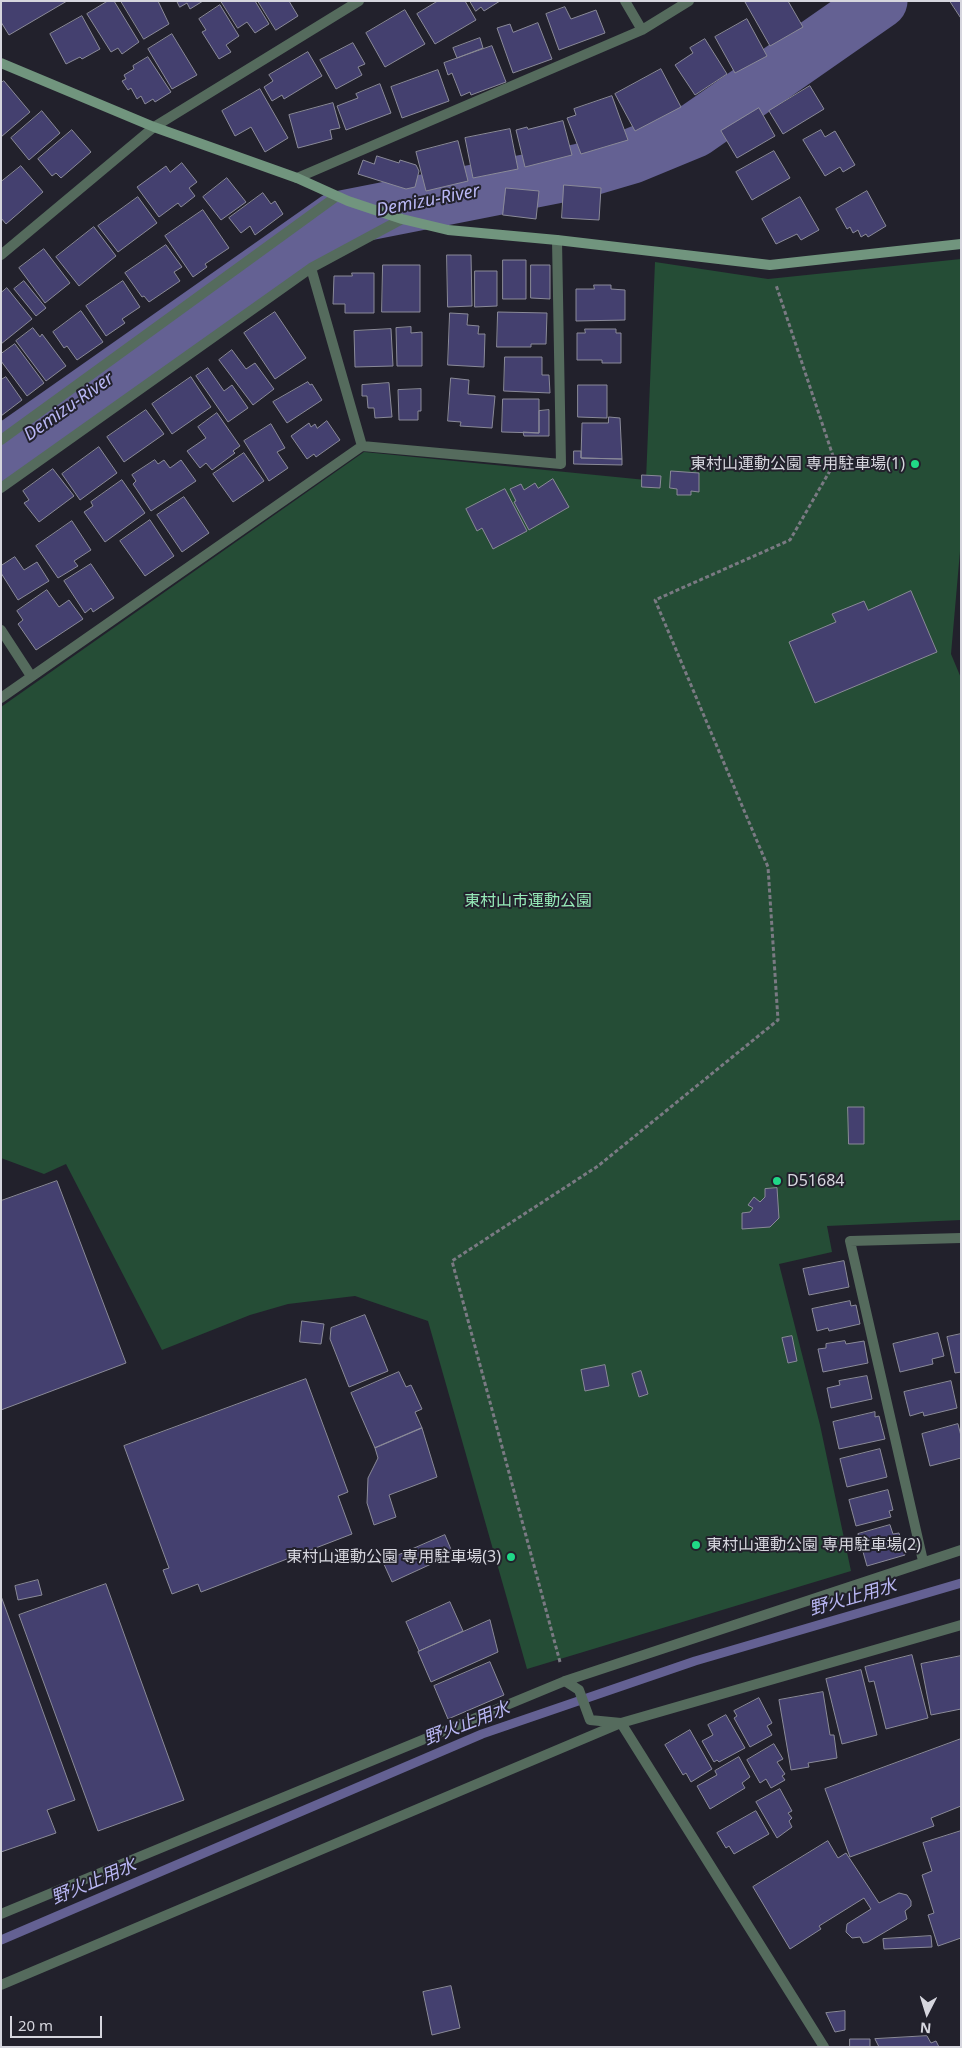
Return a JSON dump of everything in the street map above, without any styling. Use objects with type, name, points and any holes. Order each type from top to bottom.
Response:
[{"type":"street","points":[[1,255],[154,127],[359,1]]},
{"type":"street","points":[[625,1],[642,30]]},
{"type":"street","points":[[297,178],[642,30],[689,1]]},
{"type":"street","points":[[1,63],[154,127],[297,178],[337,196],[402,219],[448,230],[557,240],[770,265],[961,244]]},
{"type":"street","points":[[1,440],[337,196]]},
{"type":"street","points":[[1,488],[311,268],[402,219]]},
{"type":"street","points":[[1,698],[362,446],[561,464],[557,240]]},
{"type":"street","points":[[311,268],[362,446]]},
{"type":"street","points":[[1,630],[31,676]]},
{"type":"street","points":[[923,1561],[850,1241],[961,1238]]},
{"type":"street","points":[[1,1914],[565,1681],[961,1550]]},
{"type":"street","points":[[1,1985],[622,1723],[961,1625]]},
{"type":"street","points":[[565,1681],[579,1690],[590,1720],[622,1723]]},
{"type":"street","points":[[622,1723],[824,2047]]},
{"type":"path","points":[[565,1681],[452,1261],[598,1166],[778,1020],[768,867],[655,600],[790,540],[835,462],[770,265]]},
{"type":"green space","name":"東村山市運動公園","points":[[961,259],[961,540],[951,654],[961,678],[961,1220],[827,1226],[832,1252],[779,1264],[820,1425],[851,1571],[527,1669],[428,1321],[355,1296],[288,1304],[250,1315],[162,1350],[66,1164],[44,1174],[1,1158],[1,707],[364,452],[646,480],[655,262],[768,279]]},
{"type":"building","points":[[1,1],[67,1],[9,35],[1,22]]},
{"type":"building","points":[[108,1],[114,1],[139,42],[122,54],[118,48],[111,52],[87,14]]},
{"type":"building","points":[[121,1],[158,1],[169,24],[144,39]]},
{"type":"building","points":[[177,1],[203,1],[190,9],[187,3],[180,7]]},
{"type":"building","points":[[221,1],[255,1],[269,24],[255,33],[247,22],[238,28]]},
{"type":"building","points":[[258,1],[289,1],[298,16],[276,30]]},
{"type":"building","points":[[438,1],[465,1],[476,20],[435,44],[417,14]]},
{"type":"building","points":[[470,1],[500,1],[484,11],[481,7],[476,11]]},
{"type":"building","points":[[788,1],[803,27],[770,46],[745,2]]},
{"type":"building","points":[[950,1],[961,1],[961,18]]},
{"type":"building","points":[[220,5],[239,36],[226,45],[231,52],[219,59],[202,32],[206,30],[199,19]]},
{"type":"building","points":[[565,7],[571,19],[596,10],[605,33],[559,50],[546,14]]},
{"type":"building","points":[[405,10],[425,44],[385,67],[366,33]]},
{"type":"building","points":[[82,16],[100,49],[82,59],[80,57],[66,64],[50,34]]},
{"type":"building","points":[[747,19],[767,56],[735,73],[715,37]]},
{"type":"building","points":[[538,23],[552,59],[513,73],[497,28],[510,24],[513,32]]},
{"type":"building","points":[[172,34],[197,75],[172,89],[148,49]]},
{"type":"building","points":[[480,38],[483,48],[457,58],[453,48]]},
{"type":"building","points":[[705,39],[727,74],[695,95],[675,65],[693,53],[690,48]]},
{"type":"building","points":[[353,43],[365,64],[358,67],[362,75],[336,89],[320,60]]},
{"type":"building","points":[[492,46],[506,82],[471,95],[470,92],[461,96],[452,73],[448,75],[444,63]]},
{"type":"building","points":[[308,52],[322,76],[284,99],[282,95],[272,101],[264,87],[273,81],[269,75]]},
{"type":"building","points":[[148,57],[171,92],[155,102],[153,99],[145,104],[141,96],[137,99],[131,88],[128,90],[122,81],[126,79],[124,75],[134,69],[133,66]]},
{"type":"building","points":[[661,69],[681,107],[635,131],[615,94]]},
{"type":"building","points":[[438,70],[449,101],[402,118],[391,87]]},
{"type":"building","points":[[4,81],[30,112],[1,137],[1,83]]},
{"type":"building","points":[[380,84],[391,113],[346,130],[337,106],[358,98],[356,94]]},
{"type":"building","points":[[810,86],[824,109],[783,134],[769,111]]},
{"type":"building","points":[[260,89],[288,138],[265,152],[251,127],[235,136],[222,111]]},
{"type":"building","points":[[612,96],[628,140],[581,154],[567,118],[576,115],[574,109]]},
{"type":"building","points":[[333,103],[340,128],[330,130],[332,139],[298,148],[289,115]]},
{"type":"building","points":[[759,108],[775,136],[737,158],[721,131]]},
{"type":"building","points":[[42,111],[60,133],[29,160],[11,138]]},
{"type":"building","points":[[563,121],[572,155],[525,167],[516,130]]},
{"type":"building","points":[[510,129],[518,169],[473,178],[465,138]]},
{"type":"building","points":[[72,130],[91,152],[61,178],[56,173],[52,176],[38,159]]},
{"type":"building","points":[[821,130],[825,137],[835,131],[855,165],[843,172],[840,167],[825,176],[803,140]]},
{"type":"building","points":[[458,141],[468,181],[426,191],[416,152]]},
{"type":"building","points":[[774,151],[790,178],[752,200],[736,172]]},
{"type":"building","points":[[377,156],[399,163],[400,160],[416,165],[419,171],[415,187],[406,189],[358,174],[363,160],[374,164]]},
{"type":"building","points":[[182,163],[197,182],[189,188],[195,196],[181,207],[178,203],[159,217],[137,187],[166,166],[170,172]]},
{"type":"building","points":[[21,166],[43,192],[6,224],[1,218],[1,182]]},
{"type":"building","points":[[227,178],[246,202],[221,220],[203,197]]},
{"type":"building","points":[[564,185],[601,188],[599,220],[562,218]]},
{"type":"building","points":[[506,188],[539,191],[536,219],[503,215]]},
{"type":"building","points":[[867,191],[886,226],[868,237],[866,234],[861,237],[858,230],[853,233],[850,227],[847,229],[836,209]]},
{"type":"building","points":[[263,193],[271,204],[275,201],[283,214],[255,235],[250,226],[241,233],[229,218]]},
{"type":"building","points":[[138,197],[157,223],[118,252],[98,226]]},
{"type":"building","points":[[800,197],[819,230],[801,240],[797,234],[776,244],[762,219]]},
{"type":"building","points":[[203,210],[229,248],[205,264],[207,267],[193,277],[165,236]]},
{"type":"building","points":[[94,227],[116,256],[79,286],[56,257]]},
{"type":"building","points":[[166,245],[182,267],[174,272],[180,281],[149,302],[144,296],[142,297],[125,273]]},
{"type":"building","points":[[44,249],[70,283],[45,303],[19,268]]},
{"type":"building","points":[[447,255],[471,255],[472,306],[448,307]]},
{"type":"building","points":[[503,260],[526,260],[526,299],[503,299]]},
{"type":"building","points":[[383,265],[420,265],[420,312],[382,312]]},
{"type":"building","points":[[531,265],[550,265],[550,299],[531,298]]},
{"type":"building","points":[[475,271],[497,271],[497,306],[475,307]]},
{"type":"building","points":[[352,273],[374,273],[374,313],[345,313],[345,304],[333,304],[334,276],[352,276]]},
{"type":"building","points":[[24,281],[46,308],[36,316],[14,289]]},
{"type":"building","points":[[123,281],[140,307],[122,319],[125,323],[106,336],[86,306]]},
{"type":"building","points":[[594,285],[611,285],[611,289],[625,290],[625,320],[576,321],[576,289],[594,289]]},
{"type":"building","points":[[7,288],[32,319],[1,344],[1,293]]},
{"type":"building","points":[[81,311],[103,342],[77,360],[67,346],[64,348],[53,332]]},
{"type":"building","points":[[275,312],[306,358],[275,379],[244,333]]},
{"type":"building","points":[[498,312],[547,313],[546,344],[531,344],[531,347],[497,347]]},
{"type":"building","points":[[450,313],[468,314],[467,325],[479,326],[478,334],[485,334],[484,367],[448,365]]},
{"type":"building","points":[[411,327],[411,333],[422,332],[422,366],[397,366],[396,328]]},
{"type":"building","points":[[33,328],[40,337],[42,334],[66,366],[46,381],[16,341]]},
{"type":"building","points":[[391,329],[393,366],[355,367],[354,331]]},
{"type":"building","points":[[585,329],[616,329],[616,333],[621,333],[621,363],[602,363],[602,360],[577,360],[577,333],[585,333]]},
{"type":"building","points":[[15,344],[44,383],[27,396],[1,361],[1,354]]},
{"type":"building","points":[[232,350],[246,369],[255,363],[274,389],[253,405],[219,360]]},
{"type":"building","points":[[505,357],[542,357],[542,375],[549,375],[550,393],[504,391]]},
{"type":"building","points":[[208,368],[224,391],[232,385],[248,408],[228,422],[196,376]]},
{"type":"building","points":[[6,377],[22,400],[1,416],[1,380]]},
{"type":"building","points":[[191,377],[211,407],[172,434],[152,404]]},
{"type":"building","points":[[451,378],[469,380],[468,394],[495,396],[492,428],[460,426],[461,422],[448,421]]},
{"type":"building","points":[[308,382],[310,385],[312,384],[322,400],[287,423],[273,402]]},
{"type":"building","points":[[389,383],[392,417],[375,418],[374,408],[368,408],[367,396],[362,396],[362,385]]},
{"type":"building","points":[[578,385],[607,385],[607,418],[578,417]]},
{"type":"building","points":[[421,389],[421,411],[418,411],[418,420],[399,420],[398,390]]},
{"type":"building","points":[[503,399],[539,399],[539,433],[502,432]]},
{"type":"building","points":[[146,410],[164,434],[124,462],[107,437]]},
{"type":"building","points":[[549,410],[549,436],[524,436],[523,432],[539,433],[539,411]]},
{"type":"building","points":[[217,413],[240,446],[233,451],[235,453],[212,470],[206,463],[200,468],[187,451],[206,438],[198,427]]},
{"type":"building","points":[[609,417],[620,418],[622,459],[581,458],[582,423],[608,423]]},
{"type":"building","points":[[327,421],[340,440],[316,457],[314,454],[307,459],[291,436],[309,423],[311,427],[315,424],[317,428]]},
{"type":"building","points":[[271,424],[285,448],[277,452],[288,468],[269,481],[244,441]]},
{"type":"building","points":[[99,447],[117,473],[80,500],[62,474]]},
{"type":"building","points":[[574,451],[581,451],[581,458],[622,459],[622,465],[574,464]]},
{"type":"building","points":[[244,453],[264,481],[233,502],[213,474]]},
{"type":"building","points":[[155,460],[158,464],[164,460],[170,468],[181,460],[196,481],[151,511],[133,484],[136,481],[132,475]]},
{"type":"building","points":[[53,469],[74,496],[39,522],[24,503],[29,500],[23,491]]},
{"type":"building","points":[[671,471],[699,473],[699,492],[691,491],[691,495],[677,495],[677,489],[670,488]]},
{"type":"building","points":[[642,475],[661,476],[660,488],[642,487]]},
{"type":"building","points":[[553,479],[569,507],[529,530],[514,502],[516,501],[510,489],[521,484],[524,490],[535,483],[538,488]]},
{"type":"building","points":[[122,480],[145,513],[105,542],[84,512],[93,506],[91,502]]},
{"type":"building","points":[[505,489],[527,531],[493,549],[482,528],[477,531],[466,509]]},
{"type":"building","points":[[184,497],[209,533],[182,552],[157,515]]},
{"type":"building","points":[[150,520],[174,556],[145,576],[120,541]]},
{"type":"building","points":[[72,521],[91,550],[74,561],[78,566],[58,578],[36,546]]},
{"type":"building","points":[[15,557],[24,570],[37,562],[49,581],[18,600],[1,573],[1,566]]},
{"type":"building","points":[[91,564],[114,598],[93,612],[91,608],[85,613],[64,581]]},
{"type":"building","points":[[47,590],[59,607],[69,600],[83,619],[36,650],[18,624],[23,620],[17,611]]},
{"type":"building","points":[[911,591],[937,652],[815,703],[789,642],[836,622],[832,614],[864,601],[868,610]]},
{"type":"building","points":[[848,1107],[864,1107],[864,1144],[849,1144]]},
{"type":"building","points":[[57,1181],[126,1363],[1,1410],[1,1201]]},
{"type":"building","points":[[777,1188],[779,1218],[770,1227],[742,1229],[742,1213],[750,1212],[753,1208],[748,1205],[754,1197],[760,1202],[765,1197],[765,1189]]},
{"type":"building","points":[[844,1261],[849,1287],[809,1295],[803,1269]]},
{"type":"building","points":[[850,1301],[851,1306],[856,1305],[860,1324],[829,1331],[828,1328],[817,1331],[812,1309]]},
{"type":"building","points":[[365,1315],[388,1371],[349,1387],[330,1339],[331,1328]]},
{"type":"building","points":[[302,1321],[324,1324],[321,1344],[300,1342]]},
{"type":"building","points":[[938,1333],[944,1356],[932,1359],[933,1364],[900,1372],[893,1344]]},
{"type":"building","points":[[961,1334],[961,1372],[955,1373],[947,1337]]},
{"type":"building","points":[[792,1336],[797,1361],[788,1363],[782,1338]]},
{"type":"building","points":[[845,1341],[846,1344],[864,1341],[868,1363],[823,1372],[818,1349],[826,1348],[826,1344]]},
{"type":"building","points":[[605,1365],[609,1386],[585,1391],[581,1370]]},
{"type":"building","points":[[641,1371],[648,1394],[639,1397],[632,1374]]},
{"type":"building","points":[[399,1372],[406,1387],[411,1385],[422,1409],[415,1412],[422,1428],[375,1448],[351,1393]]},
{"type":"building","points":[[867,1376],[872,1399],[831,1408],[827,1388],[840,1385],[839,1381]]},
{"type":"building","points":[[306,1379],[348,1492],[338,1496],[352,1534],[201,1592],[198,1584],[172,1594],[163,1570],[169,1568],[124,1446]]},
{"type":"building","points":[[951,1381],[957,1408],[924,1416],[923,1412],[910,1416],[904,1392]]},
{"type":"building","points":[[875,1412],[875,1417],[879,1416],[885,1439],[839,1449],[833,1422]]},
{"type":"building","points":[[958,1424],[961,1436],[961,1458],[930,1466],[922,1434]]},
{"type":"building","points":[[422,1428],[437,1477],[389,1495],[396,1517],[374,1525],[367,1503],[368,1478],[378,1458],[375,1448]]},
{"type":"building","points":[[880,1449],[887,1477],[847,1487],[840,1459]]},
{"type":"building","points":[[888,1490],[893,1510],[889,1511],[891,1517],[856,1526],[849,1500]]},
{"type":"building","points":[[890,1525],[893,1534],[899,1533],[905,1555],[867,1566],[858,1534]]},
{"type":"building","points":[[445,1535],[453,1554],[392,1582],[383,1562]]},
{"type":"building","points":[[38,1580],[42,1595],[18,1600],[15,1586]]},
{"type":"building","points":[[106,1584],[184,1800],[98,1831],[19,1615]]},
{"type":"building","points":[[1,1596],[75,1800],[47,1810],[56,1833],[1,1852]]},
{"type":"building","points":[[450,1602],[463,1631],[419,1651],[406,1622]]},
{"type":"building","points":[[490,1620],[498,1652],[431,1682],[418,1652]]},
{"type":"building","points":[[912,1655],[928,1718],[886,1729],[874,1681],[869,1682],[865,1667]]},
{"type":"building","points":[[961,1656],[961,1709],[931,1715],[921,1664]]},
{"type":"building","points":[[490,1662],[504,1695],[448,1719],[434,1686]]},
{"type":"building","points":[[861,1670],[877,1735],[842,1744],[826,1679]]},
{"type":"building","points":[[823,1692],[830,1735],[834,1735],[837,1758],[808,1763],[809,1767],[791,1770],[779,1700]]},
{"type":"building","points":[[759,1698],[772,1723],[767,1726],[772,1735],[750,1747],[734,1718],[737,1716],[734,1711]]},
{"type":"building","points":[[726,1715],[745,1748],[719,1762],[717,1760],[714,1762],[702,1741],[713,1735],[708,1725]]},
{"type":"building","points":[[690,1730],[712,1769],[691,1782],[686,1773],[683,1775],[665,1745]]},
{"type":"building","points":[[961,1739],[961,1806],[931,1818],[934,1826],[850,1857],[825,1789]]},
{"type":"building","points":[[774,1744],[783,1759],[777,1762],[785,1774],[782,1776],[785,1780],[771,1788],[766,1779],[760,1783],[747,1760]]},
{"type":"building","points":[[739,1757],[750,1777],[742,1783],[745,1788],[710,1809],[697,1786],[717,1775],[715,1771]]},
{"type":"building","points":[[780,1789],[792,1811],[788,1813],[792,1818],[789,1821],[792,1827],[777,1838],[756,1802]]},
{"type":"building","points":[[756,1811],[769,1834],[734,1854],[729,1846],[726,1848],[717,1833]]},
{"type":"building","points":[[961,1831],[961,1938],[938,1946],[928,1915],[934,1913],[922,1875],[932,1871],[923,1843]]},
{"type":"building","points":[[828,1841],[838,1858],[846,1853],[879,1903],[899,1893],[907,1895],[911,1901],[911,1906],[905,1911],[907,1919],[868,1942],[863,1943],[860,1937],[852,1938],[846,1932],[847,1924],[871,1909],[864,1898],[819,1926],[821,1929],[790,1949],[753,1887]]},
{"type":"building","points":[[931,1936],[932,1947],[884,1949],[883,1939]]},
{"type":"building","points":[[451,1986],[460,2028],[432,2035],[423,1992]]},
{"type":"building","points":[[845,2011],[845,2030],[835,2032],[826,2013]]},
{"type":"building","points":[[927,2036],[931,2043],[936,2041],[939,2047],[879,2047],[875,2039]]},
{"type":"building","points":[[850,2039],[870,2039],[870,2047],[850,2047]]},
{"type":"waterway","name":"Demizu-River","points":[[1,455],[337,219],[581,171],[632,156],[695,130],[880,1]]},
{"type":"waterway","name":"野火止用水","points":[[1,1940],[482,1734],[695,1661],[961,1583]]},
{"type":"place","name":"東村山運動公園 専用駐車場(1)","points":[[915,464]]},
{"type":"place","name":"D51684","points":[[777,1181]]},
{"type":"place","name":"東村山運動公園 専用駐車場(2)","points":[[696,1545]]},
{"type":"place","name":"東村山運動公園 専用駐車場(3)","points":[[511,1557]]}]
